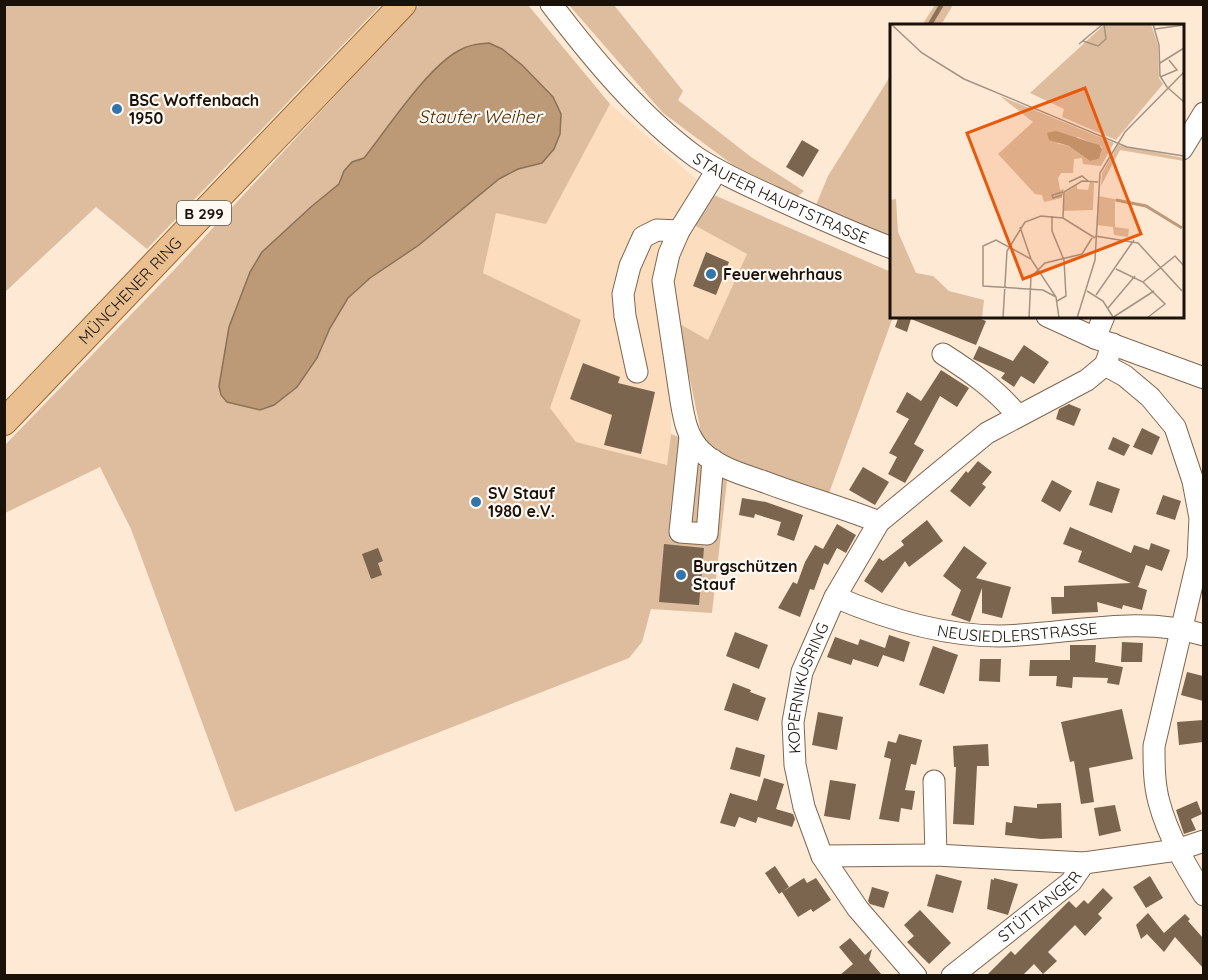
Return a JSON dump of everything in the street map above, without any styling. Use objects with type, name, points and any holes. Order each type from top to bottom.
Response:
[{"type":"main road","name":"MÜNCHENER RING","points":[[4,422],[403,4]]},
{"type":"street","name":"STAUFER HAUPTSTRASSE","points":[[550,4],[579,42],[640,108],[675,141],[717,170],[799,209],[890,248]]},
{"type":"street","points":[[1184,146],[1203,113]]},
{"type":"street","points":[[717,170],[679,231],[669,254],[663,281],[684,420],[690,437],[701,451],[713,460],[754,478],[879,522]]},
{"type":"street","points":[[636,372],[623,294],[630,266],[643,237],[657,230],[679,231]]},
{"type":"street","points":[[1052,318],[1104,341],[1203,378]]},
{"type":"street","points":[[1104,318],[1106,365],[1125,376],[1150,397],[1175,427],[1188,462],[1200,518],[1198,559],[1154,746],[1159,802],[1177,850],[1203,896]]},
{"type":"street","points":[[943,354],[983,381],[1004,399],[1018,416]]},
{"type":"street","name":"KOPERNIKUSRING","points":[[916,975],[858,909],[822,856],[804,807],[795,765],[793,722],[802,672],[836,597],[879,522],[987,433],[1087,380],[1106,365]]},
{"type":"street","points":[[690,437],[680,532],[707,534],[713,460]]},
{"type":"street","name":"NEUSIEDLERSTRASSE","points":[[836,597],[870,611],[946,633],[999,636],[1131,627],[1183,628],[1203,634]]},
{"type":"street","points":[[934,781],[936,855]]},
{"type":"street","name":"STÜTTANGER","points":[[952,975],[1071,882],[1084,863],[1177,850],[1203,841]]},
{"type":"street","points":[[822,856],[936,855],[1084,863]]},
{"type":"shaded area","name":"BSC Woffenbach 1950","points":[[5,4],[381,5],[147,249],[96,207],[5,292]]},
{"type":"shaded area","name":"SV Stauf 1980 e.V.","points":[[419,5],[528,5],[610,104],[546,224],[496,213],[483,273],[581,320],[550,408],[576,442],[667,465],[671,434],[684,439],[728,472],[712,613],[651,609],[642,642],[629,658],[235,812],[131,529],[100,467],[5,513],[5,445],[175,269]],"holes":[[[489,43],[502,49],[522,65],[553,97],[560,134],[554,149],[542,163],[518,169],[499,179],[419,245],[370,278],[348,298],[330,328],[317,358],[297,387],[274,405],[262,252],[339,184],[344,171],[352,162],[364,158],[421,85],[446,60],[462,49],[477,44]]]},
{"type":"shaded area","points":[[569,5],[614,5],[683,91],[678,100],[751,157],[804,191],[797,197],[733,165],[663,113]]},
{"type":"shaded area","points":[[935,5],[953,5],[942,24],[923,24]]},
{"type":"shaded area","points":[[890,77],[890,237],[816,205],[828,176]]},
{"type":"shaded area","points":[[610,104],[714,195],[694,225],[748,254],[708,340],[678,323],[667,465],[576,442],[550,408],[581,320],[483,273],[496,212],[546,223]]},
{"type":"shaded area","points":[[714,195],[890,272],[890,318],[893,318],[828,496],[729,462],[702,437],[678,323],[708,340],[747,254],[694,225]]},
{"type":"water","name":"Staufer Weiher","points":[[489,43],[502,49],[522,65],[553,97],[561,114],[560,134],[554,149],[542,163],[518,169],[499,179],[419,245],[370,278],[348,298],[330,328],[317,358],[297,387],[274,405],[260,410],[227,402],[221,395],[219,386],[229,327],[250,272],[262,252],[339,184],[344,171],[352,162],[364,158],[433,71],[462,49]]},
{"type":"building","points":[[802,140],[819,150],[803,177],[786,167]]},
{"type":"building","name":"Feuerwehrhaus","points":[[706,252],[729,262],[716,295],[693,286]]},
{"type":"building","points":[[898,318],[978,318],[986,321],[976,345],[911,319],[907,332],[895,327]]},
{"type":"building","points":[[1024,345],[1049,362],[1034,384],[1021,376],[1014,387],[1001,378],[1005,373],[973,359],[979,346],[1013,361]]},
{"type":"building","points":[[583,363],[620,377],[618,383],[655,392],[641,454],[604,445],[612,415],[570,399]]},
{"type":"building","points":[[941,370],[969,388],[957,407],[940,396],[914,444],[924,450],[905,483],[888,474],[897,457],[889,453],[909,419],[896,412],[907,392],[921,401]]},
{"type":"building","points":[[1069,404],[1081,409],[1074,426],[1056,419],[1059,409]]},
{"type":"building","points":[[1142,428],[1160,437],[1152,455],[1133,447]]},
{"type":"building","points":[[1113,437],[1130,445],[1124,456],[1108,449]]},
{"type":"building","points":[[978,461],[992,472],[982,484],[986,487],[970,507],[950,491],[966,471],[968,473]]},
{"type":"building","points":[[863,467],[889,482],[875,505],[849,490]]},
{"type":"building","points":[[1052,480],[1072,491],[1060,512],[1041,501]]},
{"type":"building","points":[[1097,481],[1120,489],[1112,513],[1089,505]]},
{"type":"building","points":[[1163,495],[1181,501],[1175,520],[1156,514]]},
{"type":"building","points":[[742,498],[766,502],[803,515],[794,541],[777,535],[781,522],[755,514],[754,518],[739,515]]},
{"type":"building","points":[[927,520],[943,541],[909,567],[905,561],[882,593],[864,581],[879,558],[883,561],[904,545],[901,541]]},
{"type":"building","points":[[837,524],[856,535],[846,553],[837,548],[828,565],[824,563],[814,590],[810,589],[800,617],[778,608],[793,582],[797,584],[805,562],[815,545],[823,549]]},
{"type":"building","points":[[1070,527],[1131,553],[1134,545],[1149,550],[1151,543],[1170,550],[1162,571],[1146,565],[1138,587],[1147,590],[1142,610],[1123,605],[1122,609],[1097,602],[1098,612],[1052,614],[1051,597],[1064,597],[1064,586],[1131,583],[1078,562],[1082,551],[1063,544]]},
{"type":"building","name":"Burgschützen Stauf","points":[[664,544],[704,548],[699,605],[659,602]]},
{"type":"building","points":[[964,546],[987,563],[976,578],[1011,587],[1002,618],[982,613],[982,588],[970,622],[951,615],[961,590],[943,576]]},
{"type":"building","points":[[378,548],[383,561],[378,563],[382,575],[371,579],[362,554]]},
{"type":"building","points":[[735,632],[768,645],[759,669],[726,656]]},
{"type":"building","points":[[889,635],[910,642],[904,662],[883,655],[878,667],[853,659],[851,665],[827,657],[835,637],[858,645],[860,639],[885,648]]},
{"type":"building","points":[[1122,642],[1143,643],[1142,662],[1121,662]]},
{"type":"building","points":[[1070,645],[1096,645],[1095,662],[1123,667],[1119,685],[1107,683],[1108,678],[1073,677],[1072,688],[1056,686],[1057,676],[1029,676],[1030,660],[1070,660]]},
{"type":"building","points":[[933,646],[958,655],[944,694],[919,685]]},
{"type":"building","points":[[980,659],[1001,659],[1000,682],[979,681]]},
{"type":"building","points":[[1187,672],[1203,676],[1203,701],[1181,695]]},
{"type":"building","points":[[733,683],[766,698],[758,721],[724,710]]},
{"type":"building","points":[[1122,709],[1133,759],[1089,768],[1094,802],[1081,804],[1074,761],[1070,762],[1061,722]]},
{"type":"building","points":[[818,712],[843,717],[837,750],[812,745]]},
{"type":"building","points":[[1203,720],[1203,742],[1179,745],[1177,722]]},
{"type":"building","points":[[899,734],[922,740],[916,765],[911,764],[905,790],[915,791],[912,810],[901,808],[899,822],[879,819],[891,759],[884,757],[888,741],[896,743]]},
{"type":"building","points":[[988,744],[989,766],[977,766],[974,825],[953,824],[956,767],[954,767],[953,746]]},
{"type":"building","points":[[736,747],[765,755],[760,777],[730,769]]},
{"type":"building","points":[[764,778],[784,784],[776,809],[793,814],[795,819],[792,827],[758,817],[756,823],[739,817],[735,827],[720,823],[730,793],[757,801]]},
{"type":"building","points":[[830,780],[856,784],[850,820],[824,816]]},
{"type":"building","points":[[1197,801],[1202,814],[1191,819],[1196,830],[1184,834],[1176,810]]},
{"type":"building","points":[[1061,803],[1062,838],[1041,839],[1005,835],[1006,822],[1012,823],[1014,806],[1037,808],[1037,804]]},
{"type":"building","points":[[1115,805],[1121,831],[1099,836],[1094,808]]},
{"type":"building","points":[[775,866],[789,887],[779,894],[765,873]]},
{"type":"building","points":[[936,874],[962,881],[953,913],[927,906]]},
{"type":"building","points":[[1150,876],[1163,898],[1146,908],[1133,887]]},
{"type":"building","points":[[804,878],[807,883],[816,878],[831,900],[813,912],[811,909],[798,917],[782,892]]},
{"type":"building","points":[[994,878],[1018,884],[1008,915],[987,909],[991,879],[994,880]]},
{"type":"building","points":[[872,887],[889,892],[884,908],[870,904],[868,901]]},
{"type":"building","points":[[1103,888],[1113,898],[1098,914],[1102,918],[1085,936],[1075,925],[1048,952],[1057,961],[1043,974],[1034,964],[1023,975],[987,975],[1011,951],[1015,955],[1069,901],[1076,908],[1084,900],[1088,904]]},
{"type":"building","points":[[920,910],[951,943],[929,964],[907,942],[914,936],[904,925]]},
{"type":"building","points":[[1148,913],[1164,933],[1185,914],[1190,919],[1188,921],[1203,938],[1203,968],[1175,937],[1164,952],[1147,934],[1141,939],[1136,925]]},
{"type":"building","points":[[850,938],[865,955],[872,949],[869,960],[882,975],[840,975],[853,964],[839,947]]},
{"type":"waterway","points":[[930,24],[942,4]]},
{"type":"place","name":"BSC Woffenbach 1950","points":[[117,109]]},
{"type":"place","name":"Feuerwehrhaus","points":[[711,274]]},
{"type":"place","name":"SV Stauf 1980 e.V.","points":[[476,502]]},
{"type":"place","name":"Burgschützen Stauf","points":[[681,575]]}]
